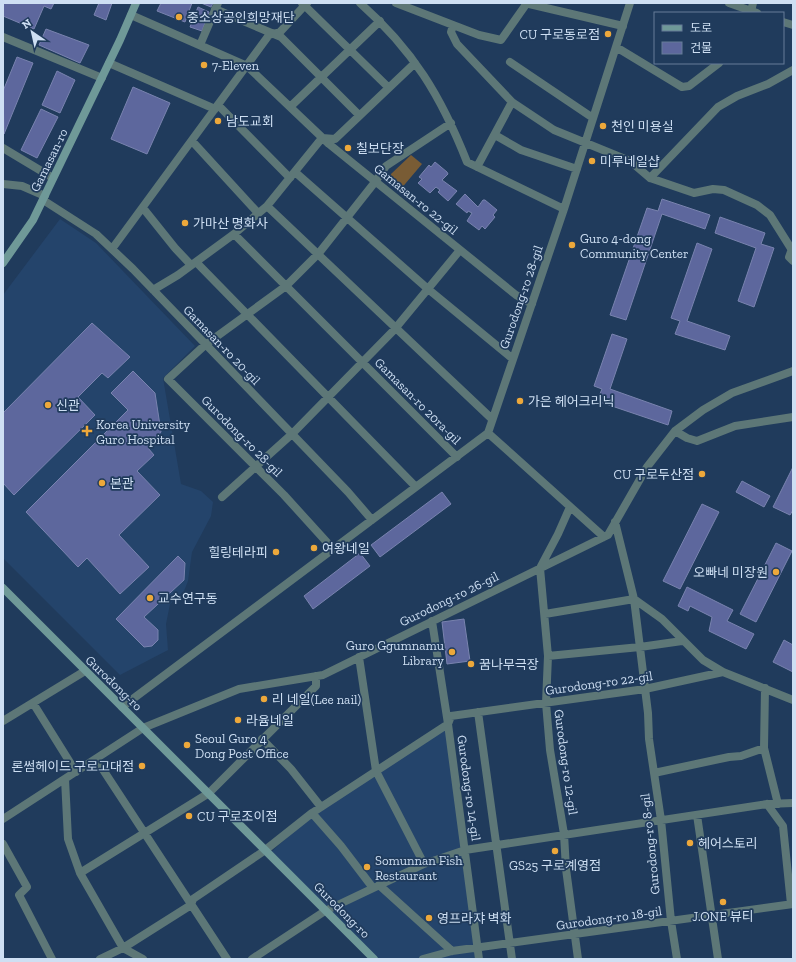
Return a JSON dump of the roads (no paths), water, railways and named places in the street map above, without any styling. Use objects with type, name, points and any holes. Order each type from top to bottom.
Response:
[{"type":"main road","name":"Gamasan-ro","points":[[3,262],[33,220],[102,78],[136,3]]},
{"type":"main road","name":"Gurodong-ro","points":[[3,588],[209,793],[264,851],[374,959]]},
{"type":"street","points":[[360,3],[400,42],[435,92],[451,123],[467,162],[564,209]]},
{"type":"street","points":[[396,3],[478,35],[501,40],[526,3],[623,26]]},
{"type":"street","name":"Gurodong-ro 28-gil","points":[[488,433],[564,209],[630,3]]},
{"type":"street","points":[[729,3],[754,9]]},
{"type":"street","points":[[112,249],[269,35],[280,32],[304,4],[388,87]]},
{"type":"street","points":[[200,45],[216,6],[281,37],[359,115]]},
{"type":"street","name":"Gamasan-ro 22-gil","points":[[131,15],[247,66],[322,138],[516,295],[532,304]]},
{"type":"street","points":[[290,108],[380,21]]},
{"type":"street","points":[[453,25],[451,32],[457,44],[512,102],[554,130],[630,161],[650,178],[694,192],[713,189],[724,190],[757,205],[770,216],[792,248],[789,257],[793,261]]},
{"type":"street","points":[[3,37],[102,78]]},
{"type":"street","points":[[616,47],[682,87],[689,86],[718,64]]},
{"type":"street","points":[[109,62],[217,107],[292,175],[513,360]]},
{"type":"street","points":[[510,62],[593,118]]},
{"type":"street","points":[[153,290],[234,234],[267,206],[322,138],[334,139],[415,63]]},
{"type":"street","points":[[650,178],[718,107],[737,96],[768,84],[793,70]]},
{"type":"street","points":[[477,167],[512,102]]},
{"type":"street","points":[[205,345],[286,286],[318,253],[386,166],[451,123]]},
{"type":"street","points":[[494,135],[521,150],[576,168]]},
{"type":"street","points":[[192,140],[258,213]]},
{"type":"street","points":[[3,148],[53,178]]},
{"type":"street","name":"Gamasan-ro 20-gil","points":[[3,184],[22,186],[44,198],[96,234],[153,290],[292,434],[372,520]]},
{"type":"street","points":[[3,190],[14,185]]},
{"type":"street","points":[[267,206],[492,419]]},
{"type":"street","points":[[143,208],[175,248],[194,263],[247,314],[416,487]]},
{"type":"street","points":[[234,234],[362,362]]},
{"type":"street","name":"Gamasan-ro 20ra-gil","points":[[222,497],[292,434],[396,327],[460,250]]},
{"type":"street","name":"Gurodong-ro 28-gil","points":[[205,345],[168,380],[284,495],[333,549]]},
{"type":"street","name":"Gamasan-ro 20ra-gil","points":[[362,362],[457,456]]},
{"type":"street","name":"Gurodong-ro 26-gil","points":[[3,819],[144,728],[239,690],[323,674],[608,535],[647,467],[675,431],[703,410],[732,393],[793,372]]},
{"type":"street","points":[[675,431],[696,441],[736,426],[793,417]]},
{"type":"street","points":[[122,707],[488,433],[604,537]]},
{"type":"street","points":[[540,568],[570,507]]},
{"type":"street","name":"Gurodong-ro 8-gil","points":[[615,522],[634,599],[648,713],[649,739],[661,820],[671,921],[677,959]]},
{"type":"street","name":"Gurodong-ro 12-gil","points":[[540,568],[548,656],[546,703],[550,750],[564,834],[566,869],[578,959]]},
{"type":"street","points":[[545,614],[634,599],[662,619],[682,641],[703,660],[724,672],[793,700]]},
{"type":"street","name":"Gurodong-ro 14-gil","points":[[432,621],[448,724],[479,959]]},
{"type":"street","points":[[548,656],[640,647],[682,641]]},
{"type":"street","points":[[359,657],[376,771],[424,864]]},
{"type":"street","points":[[3,721],[85,671]]},
{"type":"street","name":"Gurodong-ro 22-gil","points":[[100,959],[123,948],[191,905],[193,899],[264,851],[312,813],[448,724],[451,716],[645,689],[724,672]]},
{"type":"street","points":[[80,873],[209,793],[316,686],[316,676]]},
{"type":"street","points":[[765,688],[764,748],[778,804]]},
{"type":"street","points":[[33,703],[76,772]]},
{"type":"street","points":[[478,712],[512,959]]},
{"type":"street","points":[[262,739],[291,768],[321,807]]},
{"type":"street","points":[[654,773],[729,757],[741,756],[764,748]]},
{"type":"street","points":[[96,759],[227,959]]},
{"type":"street","points":[[65,779],[68,839],[80,873],[123,948],[143,959]]},
{"type":"street","points":[[252,959],[325,911],[424,864],[465,850],[496,844],[767,804],[793,803]]},
{"type":"street","points":[[767,804],[783,826],[792,904]]},
{"type":"street","points":[[312,813],[376,886],[452,951]]},
{"type":"street","points":[[697,815],[718,959]]},
{"type":"street","points":[[3,844],[27,887],[19,894],[52,959]]},
{"type":"street","name":"Gurodong-ro 18-gil","points":[[422,959],[452,951],[792,904]]},
{"type":"place","name":"중소상공인희망재단","points":[[179,17]]},
{"type":"place","name":"CU 구로동로점","points":[[608,34]]},
{"type":"place","name":"7-Eleven","points":[[204,65]]},
{"type":"place","name":"남도교회","points":[[218,121]]},
{"type":"place","name":"천인 미용실","points":[[603,126]]},
{"type":"place","name":"칠보단장","points":[[348,148]]},
{"type":"place","name":"미루네일샵","points":[[592,161]]},
{"type":"place","name":"가마산 명화사","points":[[185,223]]},
{"type":"place","name":"Guro 4-dong Community Center","points":[[572,245]]},
{"type":"place","name":"가은 헤어크리닉","points":[[520,401]]},
{"type":"place","name":"신관","points":[[48,405]]},
{"type":"place","name":"Korea University Guro Hospital","points":[[87,431]]},
{"type":"place","name":"CU 구로두산점","points":[[702,474]]},
{"type":"place","name":"본관","points":[[102,483]]},
{"type":"place","name":"여왕네일","points":[[314,548]]},
{"type":"place","name":"힐링테라피","points":[[276,552]]},
{"type":"place","name":"오빠네 미장원","points":[[776,572]]},
{"type":"place","name":"교수연구동","points":[[150,598]]},
{"type":"place","name":"Guro Ggumnamu Library","points":[[452,652]]},
{"type":"place","name":"꿈나무극장","points":[[471,664]]},
{"type":"place","name":"리 네일(Lee nail)","points":[[264,699]]},
{"type":"place","name":"라윰네일","points":[[238,720]]},
{"type":"place","name":"Seoul Guro 4 Dong Post Office","points":[[187,745]]},
{"type":"place","name":"론썸헤이드 구로고대점","points":[[142,766]]},
{"type":"place","name":"CU 구로조이점","points":[[189,816]]},
{"type":"place","name":"헤어스토리","points":[[690,843]]},
{"type":"place","name":"GS25 구로계영점","points":[[555,851]]},
{"type":"place","name":"Somunnan Fish Restaurant","points":[[367,867]]},
{"type":"place","name":"J.ONE 뷰티","points":[[723,902]]},
{"type":"place","name":"영프라쟈 벽화","points":[[429,918]]}]
